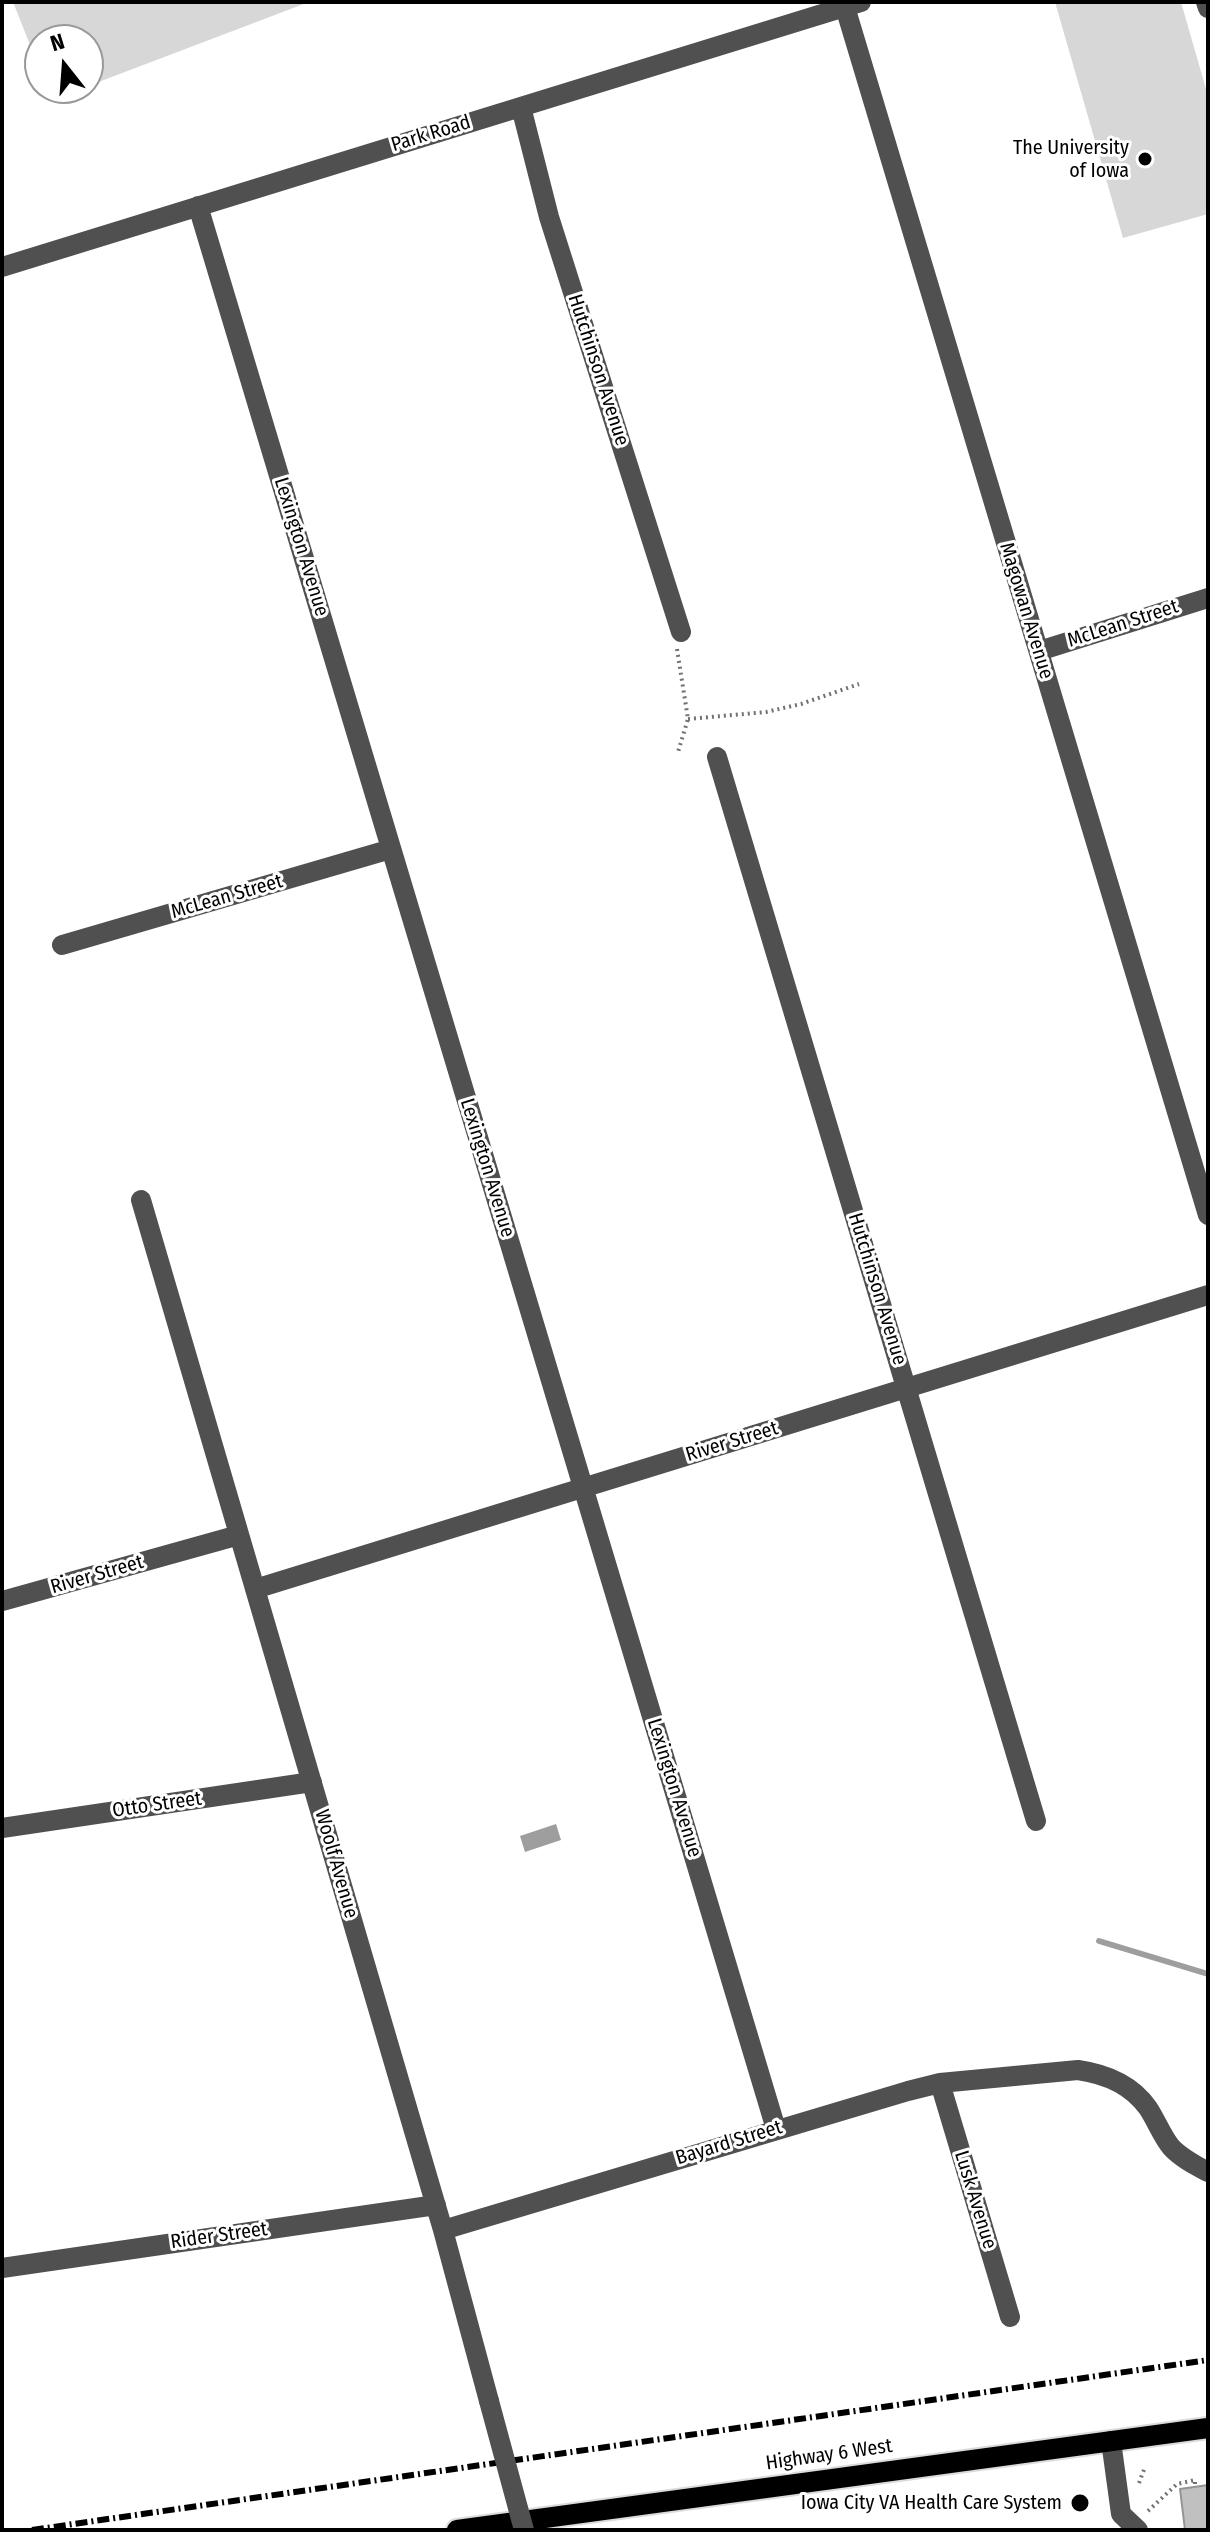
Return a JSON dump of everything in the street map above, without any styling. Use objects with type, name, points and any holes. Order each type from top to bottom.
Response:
[{"type":"main road","name":"Highway 6 West","points":[[457,2530],[1208,2428]]},
{"type":"street","name":"Park Road","points":[[2,267],[853,4]]},
{"type":"street","name":"Magowan Avenue","points":[[853,4],[1039,651],[1208,1215]]},
{"type":"street","name":"Hutchinson Avenue","points":[[521,107],[549,217],[681,632]]},
{"type":"street","name":"Lexington Avenue","points":[[198,206],[776,2129]]},
{"type":"street","name":"McLean Street","points":[[1039,651],[1208,598]]},
{"type":"street","name":"Hutchinson Avenue","points":[[717,757],[1036,1821]]},
{"type":"street","name":"McLean Street","points":[[62,945],[391,849]]},
{"type":"street","name":"Woolf Avenue","points":[[141,1200],[436,2205],[524,2530]]},
{"type":"street","name":"River Street","points":[[255,1589],[1208,1295]]},
{"type":"street","name":"River Street","points":[[2,1601],[239,1535]]},
{"type":"street","name":"Otto Street","points":[[2,1828],[312,1782]]},
{"type":"street","name":"Bayard Street","points":[[443,2230],[776,2129],[940,2083],[1078,2070],[1098,2073],[1118,2081],[1135,2094],[1147,2107],[1171,2146],[1208,2172]]},
{"type":"street","name":"Lusk Avenue","points":[[940,2083],[1010,2317]]},
{"type":"street","name":"Rider Street","points":[[2,2268],[436,2205]]},
{"type":"street","points":[[1111,2441],[1115,2522],[1144,2520]]},
{"type":"path","points":[[678,655],[688,719],[678,752]]},
{"type":"path","points":[[688,719],[766,712],[801,704],[859,684]]},
{"type":"path","points":[[1139,2485],[1145,2467]]},
{"type":"path","points":[[1144,2520],[1177,2484],[1195,2480],[1195,2485]]},
{"type":"path","points":[[1143,2499],[1144,2520]]},
{"type":"shaded area","points":[[13,2],[309,2],[104,80],[104,24],[24,24],[24,30]]},
{"type":"shaded area","name":"The University of Iowa","points":[[1055,2],[1181,2],[1208,96],[1208,214],[1123,238]]},
{"type":"shaded area","points":[[556,1824],[561,1840],[525,1852],[520,1836]]},
{"type":"building","points":[[1208,2485],[1208,2530],[1185,2530],[1180,2489]]},
{"type":"waterway","points":[[1099,1941],[1208,1974]]},
{"type":"railway","points":[[32,2530],[1208,2360]]},
{"type":"place","name":"The University of Iowa","points":[[1145,159]]},
{"type":"place","name":"Iowa City VA Health Care System","points":[[1080,2503]]}]
